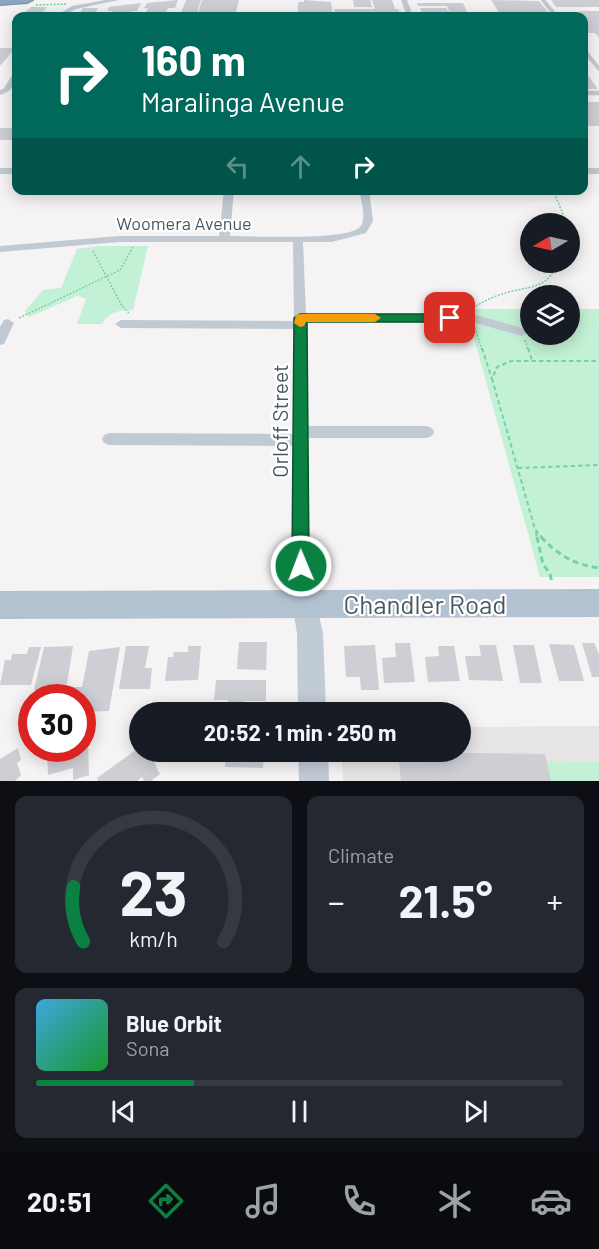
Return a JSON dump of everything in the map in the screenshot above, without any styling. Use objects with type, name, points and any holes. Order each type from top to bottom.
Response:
[{"type":"highway","points":[[0,2],[27,0]]},
{"type":"main road","name":"Chandler Road","points":[[0,605],[599,603]]},
{"type":"street","points":[[66,12],[86,3],[116,0]]},
{"type":"street","points":[[0,93],[7,90],[12,82]]},
{"type":"street","points":[[224,240],[228,195]]},
{"type":"street","name":"Woomera Avenue","points":[[0,249],[137,239],[332,239],[369,230],[365,195]]},
{"type":"street","name":"Orloff Street","points":[[298,239],[301,587],[304,603]]},
{"type":"street","points":[[121,324],[472,318],[520,331]]},
{"type":"street","points":[[0,341],[8,323]]},
{"type":"street","points":[[109,439],[427,432]]},
{"type":"street","points":[[304,603],[310,633],[312,702]]},
{"type":"street","points":[[313,762],[314,781]]},
{"type":"lane","points":[[543,0],[553,12]]},
{"type":"lane","points":[[588,55],[599,69]]},
{"type":"path","points":[[555,195],[562,213]]},
{"type":"path","points":[[8,323],[120,270],[137,239]]},
{"type":"path","points":[[87,241],[122,306],[138,325]]},
{"type":"path","points":[[555,273],[546,283],[532,290],[499,295],[476,306],[472,309],[472,318],[518,468],[543,564],[550,574],[556,603]]},
{"type":"path","points":[[527,345],[532,360]]},
{"type":"path","points":[[492,379],[497,367],[511,361],[599,361]]},
{"type":"path","points":[[518,468],[599,465]]},
{"type":"path","points":[[535,529],[547,545],[563,559],[599,568]]},
{"type":"shaded area","points":[[599,726],[599,781],[343,781],[342,762],[471,762],[471,727]]},
{"type":"green space","points":[[100,246],[148,246],[133,310],[115,312],[102,324],[77,324],[86,299],[77,296],[29,317],[25,311],[43,290],[61,288],[77,249]]},
{"type":"green space","points":[[471,309],[520,309],[520,345],[580,345],[580,309],[599,309],[599,577],[540,577],[468,312]]},
{"type":"green space","points":[[546,761],[599,762],[599,781],[551,781]]},
{"type":"building","points":[[178,0],[175,8],[168,8],[166,12],[146,12],[148,8],[144,8],[147,3]]},
{"type":"building","points":[[186,0],[201,0],[197,12],[182,12]]},
{"type":"building","points":[[202,0],[239,0],[236,12],[198,12]]},
{"type":"building","points":[[304,0],[331,2],[332,12],[298,12],[298,2],[304,2]]},
{"type":"building","points":[[353,0],[370,0],[372,7],[354,7]]},
{"type":"building","points":[[372,0],[392,0],[395,9],[399,12],[334,12],[334,9],[375,9]]},
{"type":"building","points":[[491,0],[539,1],[548,12],[498,12]]},
{"type":"building","points":[[551,0],[599,0],[599,7],[556,7]]},
{"type":"building","points":[[141,3],[137,11],[131,12],[107,11],[109,7]]},
{"type":"building","points":[[417,3],[463,3],[467,12],[450,12],[447,6],[418,6]]},
{"type":"building","points":[[31,7],[47,7],[43,12],[25,12]]},
{"type":"building","points":[[83,8],[98,8],[96,12],[80,12]]},
{"type":"building","points":[[420,8],[446,8],[449,12],[422,12]]},
{"type":"building","points":[[599,11],[599,38],[595,33],[588,33],[588,12],[580,12]]},
{"type":"building","points":[[0,48],[12,48],[12,52],[0,66]]},
{"type":"building","points":[[588,75],[598,89],[588,89]]},
{"type":"building","points":[[588,102],[599,102],[599,126],[588,126]]},
{"type":"building","points":[[0,128],[12,128],[12,140],[0,140]]},
{"type":"building","points":[[239,642],[267,642],[266,670],[237,669]]},
{"type":"building","points":[[395,643],[410,643],[415,682],[384,683],[382,658],[396,657]]},
{"type":"building","points":[[582,643],[594,643],[599,654],[599,677],[592,677]]},
{"type":"building","points":[[549,644],[574,645],[584,681],[559,681]]},
{"type":"building","points":[[375,645],[379,690],[361,690],[360,677],[346,677],[344,646]]},
{"type":"building","points":[[479,645],[496,645],[503,681],[469,680],[465,656],[481,656]]},
{"type":"building","points":[[513,645],[534,645],[542,683],[520,683]]},
{"type":"building","points":[[73,646],[67,684],[35,684],[44,647]]},
{"type":"building","points":[[126,646],[149,646],[145,668],[152,668],[150,689],[119,689]]},
{"type":"building","points":[[188,646],[201,646],[198,680],[165,681],[168,657],[173,657],[174,652],[188,652]]},
{"type":"building","points":[[438,646],[454,646],[460,681],[428,682],[425,657],[439,656]]},
{"type":"building","points":[[29,647],[41,647],[31,684],[0,685],[5,660],[11,660],[12,654],[27,654]]},
{"type":"building","points":[[120,647],[109,711],[96,712],[96,684],[83,684],[89,651]]},
{"type":"building","points":[[216,680],[266,680],[266,701],[214,700]]},
{"type":"building","points":[[18,748],[17,763],[21,775],[15,781],[0,781],[0,759]]},
{"type":"building","points":[[471,753],[545,754],[551,781],[401,781],[399,762],[471,762]]},
{"type":"building","points":[[129,755],[129,762],[154,762],[160,774],[151,781],[144,781],[142,777],[137,781],[98,781],[97,778]]},
{"type":"building","points":[[48,762],[89,762],[89,775],[73,780],[73,768],[48,775]]},
{"type":"building","points":[[225,762],[263,762],[263,768],[225,767]]},
{"type":"slow traffic","points":[[300,323],[300,318],[375,318]]},
{"type":"route","points":[[301,566],[300,318],[450,318]]}]
